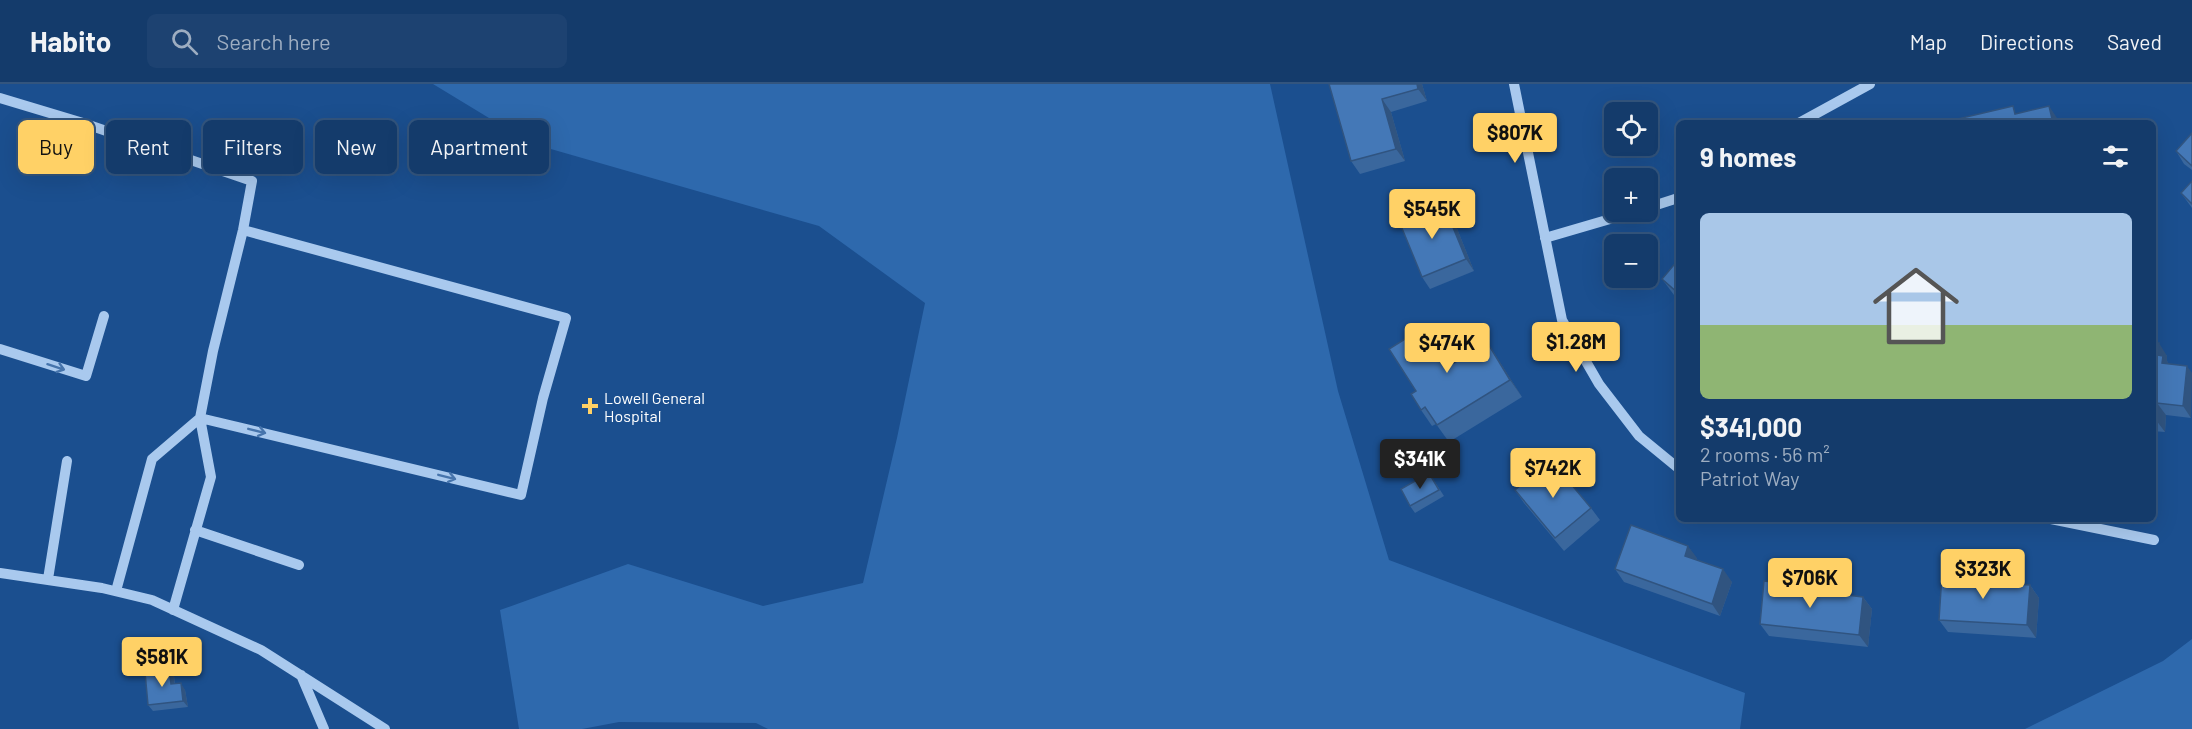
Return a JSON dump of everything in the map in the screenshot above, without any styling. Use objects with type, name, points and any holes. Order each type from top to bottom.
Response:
[{"type":"street","points":[[1514,84],[1562,320],[1599,384],[1639,436],[1676,466]]},
{"type":"street","points":[[1804,120],[1870,84]]},
{"type":"street","points":[[0,98],[83,123],[252,181],[200,418],[211,477],[173,610]]},
{"type":"street","points":[[1658,204],[1676,199]]},
{"type":"street","points":[[1545,238],[1604,221]]},
{"type":"street","points":[[200,418],[521,495],[543,398],[566,318],[243,230]]},
{"type":"street","points":[[0,349],[86,376],[104,316]]},
{"type":"street","points":[[116,591],[152,459],[200,418]]},
{"type":"street","points":[[48,579],[67,461]]},
{"type":"street","points":[[2066,522],[2154,540]]},
{"type":"street","points":[[195,530],[299,565]]},
{"type":"street","points":[[0,573],[116,591],[152,600],[261,650],[386,729]]},
{"type":"street","points":[[301,675],[324,729]]},
{"type":"shaded area","points":[[433,84],[1270,84],[1338,391],[1389,560],[1745,693],[1740,729],[768,729],[756,723],[619,722],[582,729],[519,729],[500,610],[628,564],[763,606],[863,583],[897,438],[925,303],[819,226],[549,148],[549,120],[492,120]]},
{"type":"shaded area","points":[[2192,639],[2192,729],[2025,729],[2163,661]]},
{"type":"building","points":[[1329,84],[1417,84],[1418,89],[1382,99],[1396,149],[1351,161]]},
{"type":"building","points":[[2013,106],[2015,114],[2049,106],[2052,120],[1953,120]]},
{"type":"building","points":[[2192,133],[2192,166],[2176,151]]},
{"type":"building","points":[[2192,181],[2192,204],[2181,193]]},
{"type":"building","points":[[1443,203],[1466,259],[1422,277],[1399,221]]},
{"type":"building","points":[[1676,262],[1676,291],[1662,279]]},
{"type":"building","points":[[1429,324],[1454,363],[1487,342],[1510,380],[1437,425],[1425,407],[1421,410],[1411,394],[1416,391],[1389,349]]},
{"type":"building","points":[[2156,343],[2159,343],[2157,355],[2163,356],[2162,363],[2187,366],[2183,406],[2157,403],[2156,420]]},
{"type":"building","points":[[1551,460],[1591,508],[1555,538],[1515,490]]},
{"type":"building","points":[[1429,473],[1439,490],[1410,506],[1401,489]]},
{"type":"building","points":[[1631,525],[1688,546],[1685,556],[1723,569],[1712,604],[1615,569]]},
{"type":"building","points":[[1942,574],[1999,577],[1999,583],[2030,585],[2027,625],[1939,620]]},
{"type":"building","points":[[1764,581],[1823,587],[1822,592],[1863,597],[1859,635],[1760,624]]},
{"type":"building","points":[[169,669],[171,684],[181,683],[183,701],[148,705],[145,672]]},
{"type":"place","name":"Lowell General Hospital","points":[[590,406]]}]
